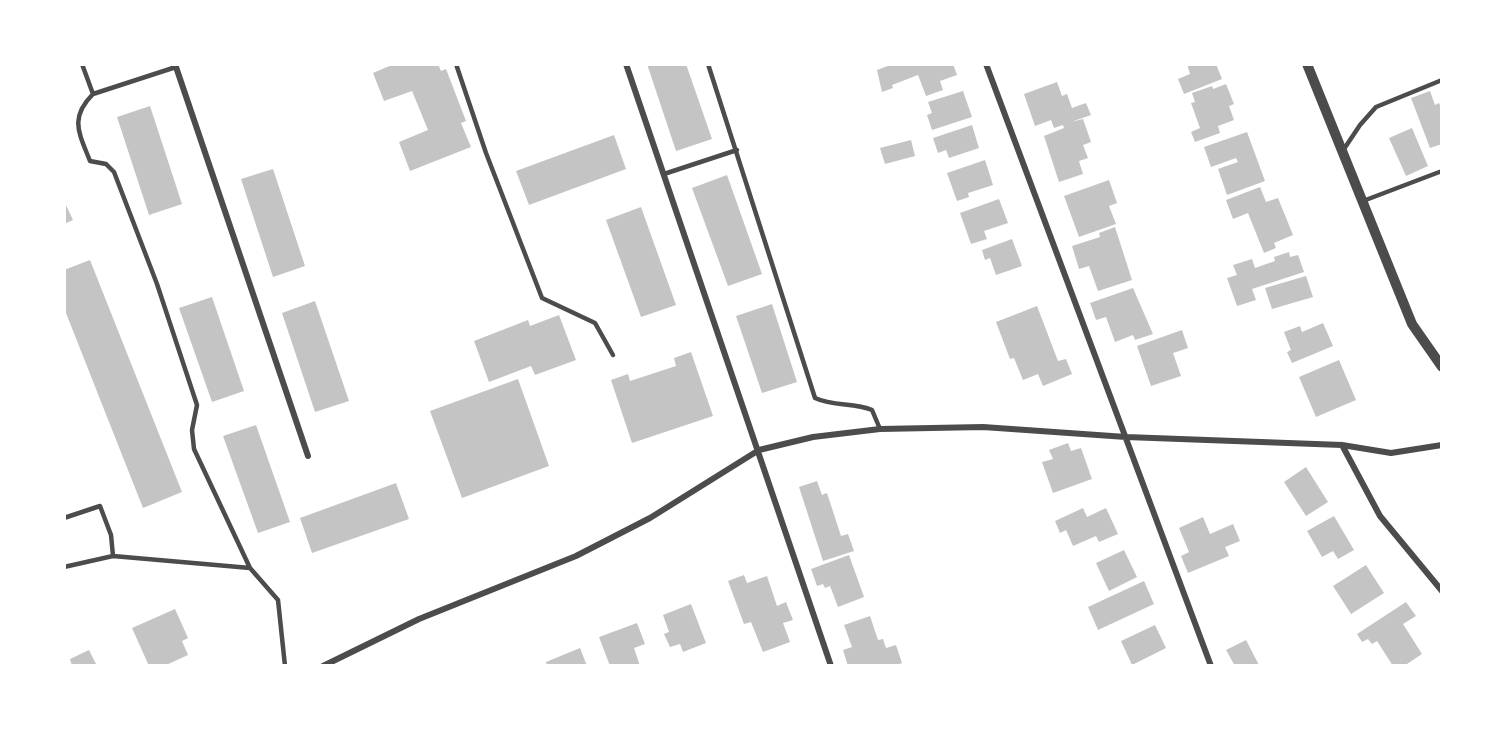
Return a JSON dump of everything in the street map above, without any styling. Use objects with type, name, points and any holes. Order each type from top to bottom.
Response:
[{"type":"street","points":[[626,64],[831,666]]},
{"type":"street","points":[[986,64],[1211,666]]},
{"type":"street","points":[[1307,64],[1412,324],[1442,367]]},
{"type":"street","points":[[176,66],[308,456]]},
{"type":"street","points":[[323,666],[419,619],[576,556],[650,518],[759,450],[813,437],[880,429],[983,427],[1126,437],[1342,445],[1391,453],[1442,445]]},
{"type":"street","points":[[1342,445],[1380,516],[1442,591]]},
{"type":"lane","points":[[82,64],[93,94]]},
{"type":"lane","points":[[456,64],[486,153],[542,298],[595,323],[613,355]]},
{"type":"lane","points":[[708,64],[816,398],[831,405],[862,406],[872,410],[880,429]]},
{"type":"lane","points":[[176,66],[93,94],[82,105],[76,126],[90,161],[106,164],[114,172],[158,284],[197,405],[192,430],[194,449],[250,568],[278,600],[285,666]]},
{"type":"lane","points":[[1342,151],[1376,107],[1442,80]]},
{"type":"lane","points":[[664,174],[737,150]]},
{"type":"lane","points":[[1363,201],[1442,171]]},
{"type":"lane","points":[[64,518],[100,506],[111,535],[113,556]]},
{"type":"lane","points":[[64,567],[113,556],[250,568]]},
{"type":"building","points":[[394,64],[438,64],[441,71],[446,69],[466,121],[461,123],[471,147],[410,171],[399,142],[428,130],[412,91],[384,101],[373,73]]},
{"type":"building","points":[[647,64],[686,64],[712,139],[676,151]]},
{"type":"building","points":[[893,64],[953,64],[957,75],[940,81],[943,90],[926,96],[918,75],[892,85],[893,88],[882,92],[877,70]]},
{"type":"building","points":[[1187,64],[1216,64],[1222,79],[1184,94],[1178,79],[1190,74]]},
{"type":"building","points":[[1057,82],[1062,96],[1067,94],[1072,108],[1086,103],[1091,115],[1071,122],[1083,119],[1091,142],[1083,145],[1088,158],[1079,161],[1083,174],[1059,182],[1044,136],[1064,128],[1063,125],[1054,128],[1051,120],[1035,126],[1024,94]]},
{"type":"building","points":[[1226,84],[1234,104],[1229,106],[1234,120],[1218,126],[1220,133],[1195,142],[1191,132],[1200,128],[1191,103],[1195,102],[1192,93]]},
{"type":"building","points":[[963,91],[972,117],[932,130],[927,115],[932,113],[928,102]]},
{"type":"building","points":[[1430,91],[1435,105],[1439,103],[1442,109],[1442,144],[1430,148],[1411,98]]},
{"type":"building","points":[[150,106],[182,204],[149,215],[117,117]]},
{"type":"building","points":[[972,125],[979,148],[949,158],[946,150],[938,153],[933,138]]},
{"type":"building","points":[[1412,128],[1428,166],[1406,176],[1389,138]]},
{"type":"building","points":[[1247,132],[1265,181],[1227,195],[1218,169],[1238,162],[1236,158],[1211,167],[1204,147]]},
{"type":"building","points":[[614,135],[626,169],[529,205],[516,171]]},
{"type":"building","points":[[911,140],[915,156],[885,164],[880,148]]},
{"type":"building","points":[[985,160],[993,185],[968,193],[969,197],[957,201],[947,173]]},
{"type":"building","points":[[273,169],[305,266],[273,277],[241,179]]},
{"type":"building","points":[[727,175],[762,274],[728,286],[692,188]]},
{"type":"building","points":[[1109,180],[1117,203],[1109,206],[1116,224],[1079,237],[1064,196]]},
{"type":"building","points":[[1260,187],[1266,202],[1278,198],[1293,235],[1274,243],[1276,248],[1264,253],[1248,213],[1233,219],[1226,200]]},
{"type":"building","points":[[999,199],[1008,223],[984,231],[987,239],[971,244],[960,213]]},
{"type":"building","points":[[64,201],[73,220],[64,224]]},
{"type":"building","points":[[641,207],[676,305],[641,317],[606,220]]},
{"type":"building","points":[[1115,227],[1132,280],[1098,291],[1089,266],[1079,269],[1072,246],[1100,237],[1099,233]]},
{"type":"building","points":[[1012,239],[1022,266],[996,275],[990,258],[985,260],[982,250]]},
{"type":"building","points":[[1289,252],[1290,257],[1298,255],[1304,272],[1252,289],[1256,300],[1237,306],[1227,278],[1237,275],[1233,265],[1252,259],[1255,268],[1275,261],[1274,257]]},
{"type":"building","points":[[90,260],[182,492],[143,508],[64,308],[64,270]]},
{"type":"building","points":[[1306,276],[1313,297],[1272,309],[1265,288]]},
{"type":"building","points":[[1133,288],[1153,334],[1135,340],[1133,335],[1115,342],[1106,317],[1096,320],[1090,303]]},
{"type":"building","points":[[212,297],[244,391],[212,402],[179,308]]},
{"type":"building","points":[[315,301],[349,401],[315,412],[282,313]]},
{"type":"building","points":[[772,304],[797,382],[762,393],[736,316]]},
{"type":"building","points":[[1037,306],[1058,361],[1066,359],[1072,374],[1043,386],[1038,374],[1023,380],[1014,358],[1010,359],[996,322]]},
{"type":"building","points":[[559,315],[576,360],[535,375],[531,366],[489,382],[474,341],[528,320],[530,326]]},
{"type":"building","points":[[1323,323],[1333,346],[1292,363],[1287,352],[1291,350],[1284,332],[1300,326],[1302,332]]},
{"type":"building","points":[[1182,330],[1188,348],[1173,353],[1181,376],[1151,386],[1137,346]]},
{"type":"building","points":[[691,352],[713,416],[632,443],[611,380],[628,374],[630,381],[676,366],[674,358]]},
{"type":"building","points":[[1339,360],[1356,400],[1316,417],[1299,377]]},
{"type":"building","points":[[518,379],[549,466],[462,498],[430,411]]},
{"type":"building","points":[[256,425],[290,522],[258,533],[223,436]]},
{"type":"building","points":[[1068,443],[1071,451],[1081,448],[1092,479],[1053,493],[1042,462],[1053,459],[1049,450]]},
{"type":"building","points":[[1306,467],[1328,502],[1306,516],[1284,482]]},
{"type":"building","points":[[817,481],[822,495],[827,493],[841,536],[848,534],[854,551],[823,561],[799,487]]},
{"type":"building","points":[[396,483],[409,519],[312,553],[300,518]]},
{"type":"building","points":[[1083,508],[1087,517],[1106,508],[1118,534],[1099,542],[1096,536],[1073,546],[1066,530],[1060,533],[1055,521]]},
{"type":"building","points":[[1334,516],[1354,550],[1338,559],[1333,551],[1322,557],[1307,531]]},
{"type":"building","points":[[1203,517],[1210,534],[1233,524],[1240,541],[1225,547],[1229,556],[1188,573],[1181,556],[1189,552],[1179,528]]},
{"type":"building","points":[[1124,550],[1137,577],[1109,591],[1096,563]]},
{"type":"building","points":[[849,555],[864,597],[838,607],[830,586],[825,588],[823,584],[817,586],[811,569]]},
{"type":"building","points":[[1366,565],[1384,593],[1351,614],[1333,586]]},
{"type":"building","points":[[744,575],[747,583],[767,576],[777,606],[786,602],[793,620],[783,623],[790,642],[763,652],[751,622],[744,624],[728,581]]},
{"type":"building","points":[[1144,581],[1154,604],[1098,630],[1088,607]]},
{"type":"building","points":[[1406,602],[1416,616],[1403,624],[1422,654],[1404,666],[1393,666],[1377,641],[1372,644],[1368,639],[1362,642],[1357,634]]},
{"type":"building","points":[[691,604],[706,643],[683,652],[680,644],[670,647],[664,634],[669,632],[663,615]]},
{"type":"building","points":[[175,609],[188,638],[182,641],[188,655],[164,666],[149,666],[132,628]]},
{"type":"building","points":[[870,616],[878,640],[883,639],[886,648],[896,645],[902,663],[894,666],[848,666],[843,650],[852,647],[844,625]]},
{"type":"building","points":[[637,623],[645,644],[634,648],[640,666],[610,666],[599,637]]},
{"type":"building","points":[[1155,625],[1166,648],[1132,665],[1121,641]]},
{"type":"building","points":[[1246,640],[1258,666],[1235,666],[1226,650]]},
{"type":"building","points":[[580,648],[587,666],[547,666],[546,662]]},
{"type":"building","points":[[89,650],[97,666],[72,666],[70,659]]}]
